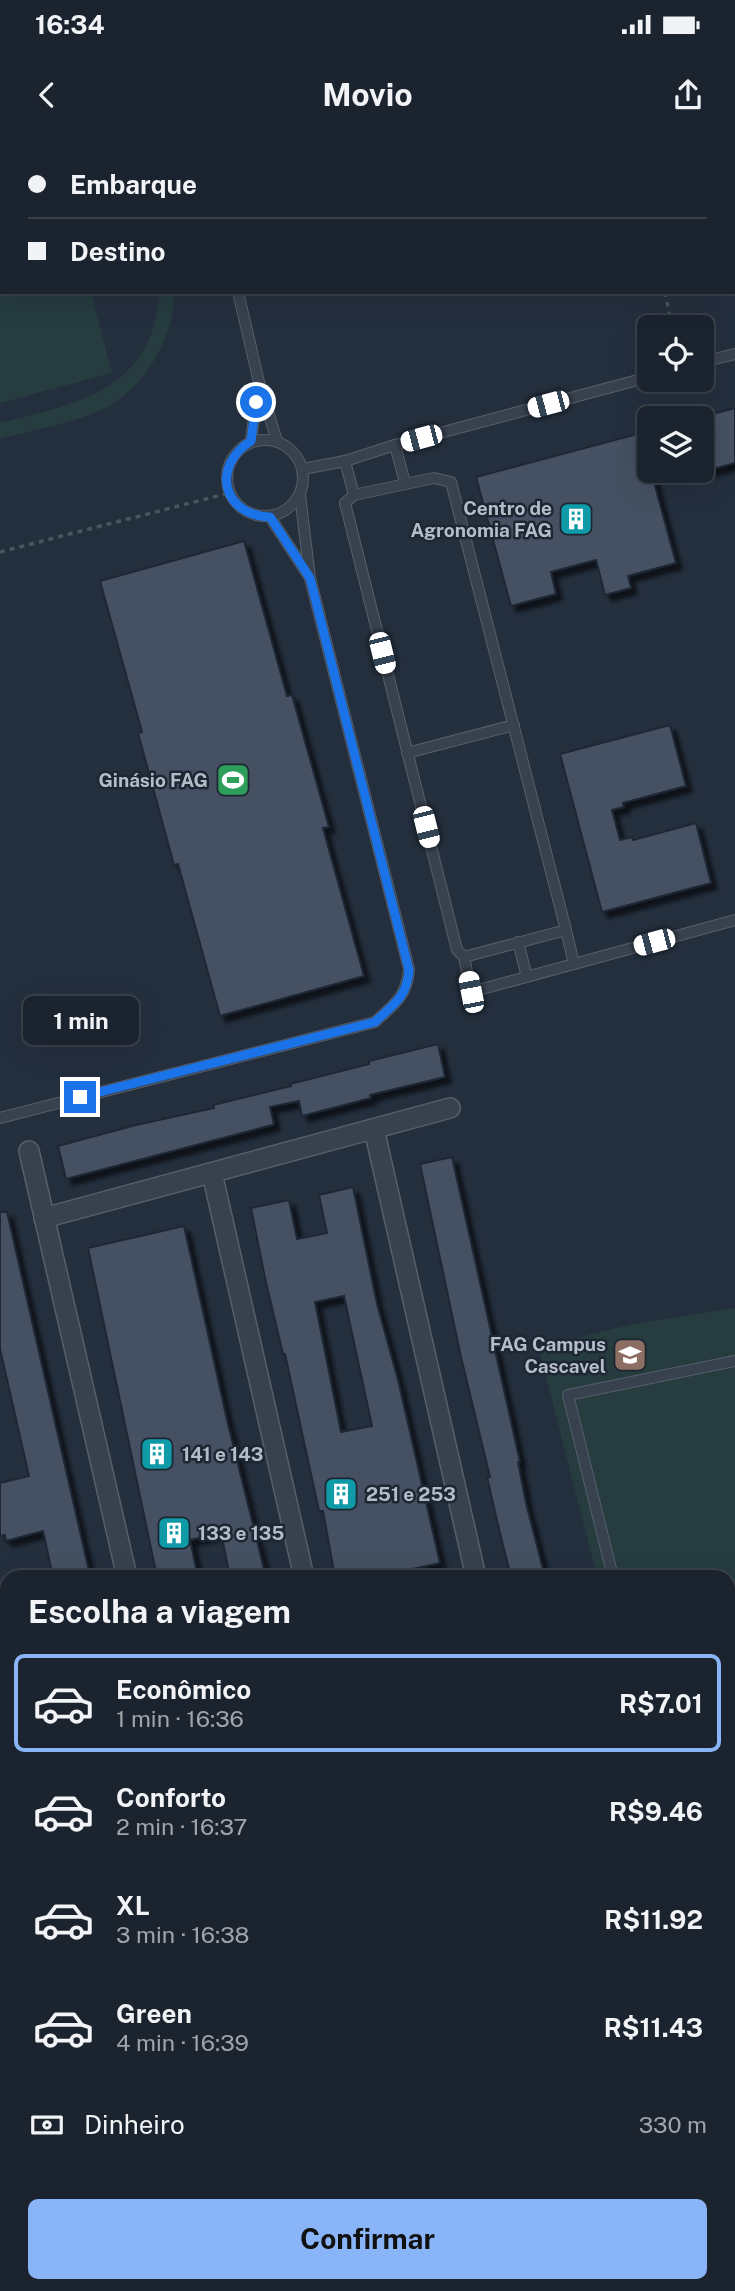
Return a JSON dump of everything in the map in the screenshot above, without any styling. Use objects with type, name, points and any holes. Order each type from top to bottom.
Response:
[{"type":"street","points":[[44,1218],[450,1108]]},
{"type":"street","points":[[374,1129],[474,1570]]},
{"type":"street","points":[[29,1151],[125,1570]]},
{"type":"street","points":[[212,1173],[302,1570]]},
{"type":"lane","points":[[238,294],[258,382],[276,441]]},
{"type":"lane","points":[[714,359],[735,354]]},
{"type":"lane","points":[[303,469],[345,461],[637,380]]},
{"type":"lane","points":[[251,441],[258,382]]},
{"type":"lane","points":[[0,1118],[375,1022],[403,996],[408,985],[409,970],[310,578],[300,495],[303,469],[297,456],[276,441],[251,441],[232,457],[226,481],[229,493],[245,512],[270,517],[282,513],[300,495]]},
{"type":"lane","points":[[395,445],[405,483]]},
{"type":"lane","points":[[345,461],[354,495]]},
{"type":"lane","points":[[574,964],[451,482],[434,478],[354,495],[345,503],[457,950],[464,957],[471,992],[527,977],[735,920]]},
{"type":"lane","points":[[270,517],[310,578]]},
{"type":"lane","points":[[407,753],[513,725]]},
{"type":"lane","points":[[464,957],[566,930]]},
{"type":"lane","points":[[518,942],[527,977]]},
{"type":"lane","points":[[611,1570],[568,1395],[735,1361]]},
{"type":"path","points":[[665,294],[670,315]]},
{"type":"path","points":[[0,552],[229,493]]},
{"type":"green space","points":[[0,294],[92,294],[112,373],[0,403]]},
{"type":"green space","points":[[160,294],[175,294],[168,331],[160,349],[138,382],[124,396],[90,415],[0,439],[0,423],[57,408],[107,387],[127,372],[143,351],[154,325]]},
{"type":"green space","points":[[735,1308],[735,1570],[595,1570],[539,1348],[632,1324]]},
{"type":"building","points":[[735,408],[735,463],[714,469],[714,414]]},
{"type":"building","name":"Centro de Agronomia FAG","points":[[637,434],[637,483],[654,483],[676,563],[628,576],[631,588],[605,595],[596,560],[551,572],[556,594],[511,606],[476,477]]},
{"type":"building","name":"Ginásio FAG","points":[[244,541],[287,696],[292,695],[329,827],[323,828],[364,976],[220,1016],[178,864],[174,865],[138,733],[142,732],[100,581]]},
{"type":"building","points":[[670,725],[686,786],[623,803],[624,807],[612,810],[620,840],[632,837],[633,840],[696,823],[711,883],[602,912],[560,754]]},
{"type":"building","points":[[438,1044],[445,1077],[370,1095],[371,1098],[302,1116],[299,1101],[270,1107],[272,1125],[66,1179],[58,1146],[214,1108],[213,1105]]},
{"type":"building","points":[[452,1157],[520,1462],[526,1503],[543,1570],[509,1570],[420,1164]]},
{"type":"building","points":[[353,1187],[377,1304],[398,1380],[440,1563],[408,1570],[334,1570],[323,1511],[319,1511],[251,1208],[289,1200],[297,1239],[327,1233],[319,1195]],"holes":[[[344,1296],[372,1426],[341,1432],[315,1302]]]},
{"type":"building","points":[[0,1212],[7,1212],[89,1570],[51,1570],[43,1531],[6,1541],[5,1535],[0,1536],[0,1483],[29,1476],[0,1349]]},
{"type":"building","points":[[184,1226],[227,1420],[264,1570],[229,1570],[221,1533],[190,1540],[196,1570],[156,1570],[88,1248]]},
{"type":"place","name":"Centro de Agronomia FAG","points":[[576,519]]},
{"type":"place","name":"Ginásio FAG","points":[[233,780]]},
{"type":"place","name":"FAG Campus Cascavel","points":[[630,1355]]},
{"type":"place","name":"141 e 143","points":[[157,1454]]},
{"type":"place","name":"251 e 253","points":[[341,1494]]},
{"type":"place","name":"133 e 135","points":[[174,1533]]},
{"type":"route","points":[[80,1097],[375,1022],[403,996],[408,985],[409,970],[310,578],[270,517],[245,512],[229,493],[227,469],[232,457],[251,441],[256,402]]}]
